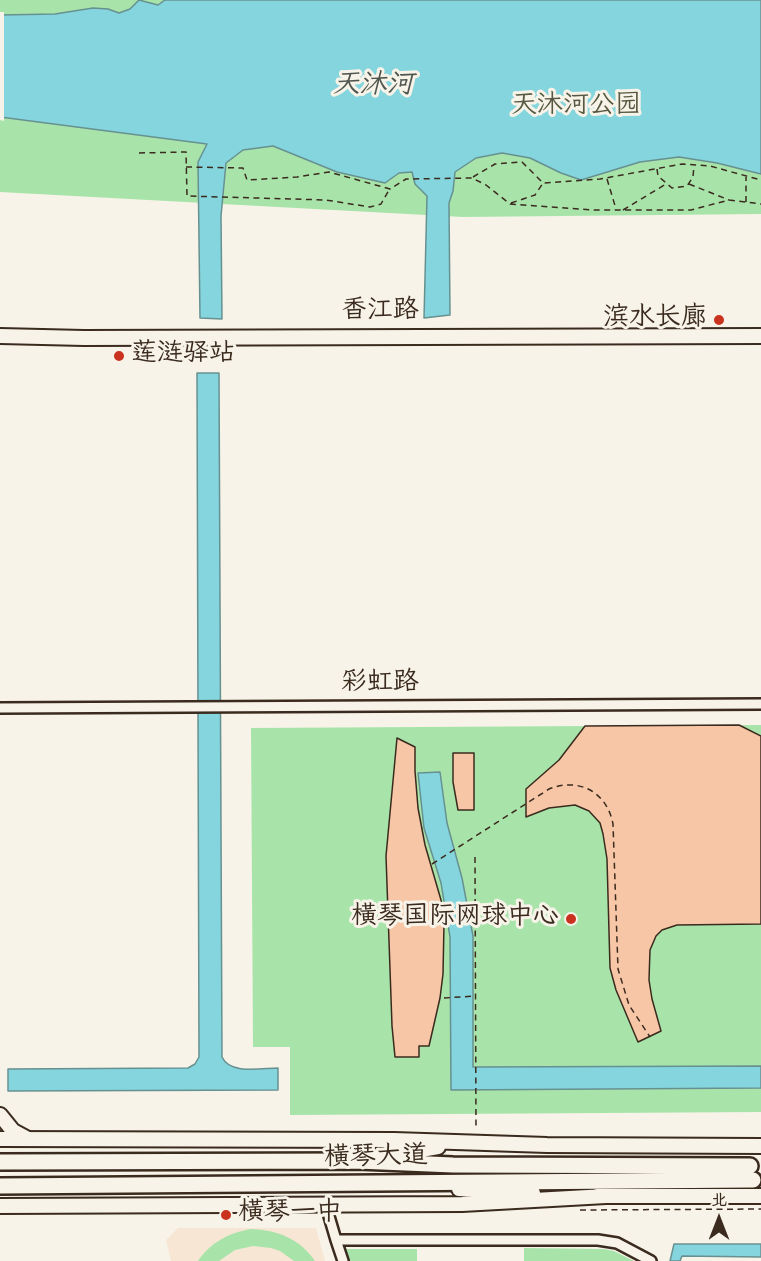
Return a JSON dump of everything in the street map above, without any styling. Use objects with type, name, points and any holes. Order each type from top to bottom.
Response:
[{"type":"main road","name":"香江路","points":[[0,336],[84,338],[761,336]]},
{"type":"main road","points":[[0,1116],[13,1131],[27,1139]]},
{"type":"main road","points":[[358,1161],[474,1137]]},
{"type":"main road","points":[[0,1139],[474,1137],[547,1145],[761,1146]]},
{"type":"main road","name":"横琴大道","points":[[0,1162],[358,1161],[752,1173],[379,1184],[0,1186]]},
{"type":"main road","points":[[379,1184],[606,1196],[761,1197]]},
{"type":"main road","points":[[0,1206],[462,1204],[606,1196]]},
{"type":"street","name":"彩虹路","points":[[0,708],[761,704]]},
{"type":"street","points":[[326,1206],[342,1261]]},
{"type":"street","points":[[336,1240],[598,1240],[617,1243],[651,1261]]},
{"type":"path","points":[[139,153],[186,152],[187,196],[327,200],[370,207],[381,204],[390,189],[406,179],[472,178],[486,185],[510,204],[593,210],[691,210],[729,200]]},
{"type":"path","points":[[472,178],[495,164],[522,162],[543,183],[607,178],[682,164],[710,166],[761,180]]},
{"type":"path","points":[[657,168],[658,176],[672,188],[687,186],[693,177],[694,165]]},
{"type":"path","points":[[186,167],[243,168],[247,180],[297,177],[329,172],[390,189]]},
{"type":"path","points":[[746,176],[746,202]]},
{"type":"path","points":[[607,178],[617,210]]},
{"type":"path","points":[[510,204],[535,195],[543,183]]},
{"type":"path","points":[[623,210],[666,184]]},
{"type":"path","points":[[688,184],[729,200],[761,204]]},
{"type":"path","points":[[432,864],[549,789],[559,785],[580,785],[600,795],[611,814],[613,824],[616,956],[620,981],[632,1011],[650,1037]]},
{"type":"path","points":[[474,1137],[476,1090],[475,857]]},
{"type":"path","points":[[444,998],[476,996]]},
{"type":"shaded area","points":[[178,1228],[316,1228],[325,1261],[171,1261],[166,1240]]},
{"type":"green space","name":"天沐河公园","points":[[0,0],[761,0],[761,214],[463,217],[0,192]]},
{"type":"green space","name":"横琴国际网球中心","points":[[761,725],[761,1112],[290,1115],[290,1047],[253,1047],[251,728]]},
{"type":"green space","points":[[251,1229],[270,1231],[288,1237],[309,1253],[315,1261],[294,1261],[280,1251],[253,1246],[235,1250],[219,1261],[198,1261],[221,1239]]},
{"type":"green space","points":[[524,1248],[604,1249],[614,1251],[634,1261],[524,1261]]},
{"type":"green space","points":[[345,1249],[417,1249],[417,1261],[349,1261]]},
{"type":"water","name":"天沐河","points":[[139,0],[158,5],[165,0],[761,0],[761,174],[717,163],[679,157],[640,162],[581,180],[530,158],[502,153],[476,158],[455,172],[449,203],[450,315],[424,318],[427,196],[415,184],[412,172],[399,173],[385,183],[337,172],[273,146],[243,150],[226,163],[221,216],[222,319],[200,318],[198,162],[207,144],[0,117],[0,15],[55,14],[93,8],[108,9],[119,13],[130,9]]},
{"type":"water","points":[[197,373],[219,373],[222,1057],[226,1063],[239,1068],[278,1068],[278,1090],[8,1091],[8,1069],[188,1068],[195,1064],[199,1057]]},
{"type":"water","points":[[440,772],[447,823],[462,878],[473,936],[473,1067],[761,1066],[761,1088],[451,1090],[450,937],[441,883],[424,828],[418,773]]},
{"type":"water","points":[[674,1244],[761,1244],[761,1257],[682,1256],[680,1261],[670,1261]]},
{"type":"pier","points":[[0,12],[4,12],[4,121],[0,120]]},
{"type":"building","points":[[739,725],[761,736],[761,924],[677,925],[662,930],[656,936],[650,950],[649,980],[661,1031],[638,1042],[616,990],[610,968],[607,859],[600,823],[589,811],[575,805],[549,808],[526,817],[526,789],[559,760],[585,726]]},
{"type":"building","points":[[397,738],[415,747],[418,808],[425,845],[441,900],[444,924],[440,998],[429,1046],[419,1046],[419,1057],[395,1057],[392,1026],[386,856]]},
{"type":"building","points":[[453,753],[474,753],[474,810],[458,810],[453,782]]},
{"type":"place","name":"滨水长廊","points":[[719,320]]},
{"type":"place","name":"莲涟驿站","points":[[119,356]]},
{"type":"place","name":"横琴国际网球中心","points":[[571,919]]},
{"type":"place","name":"横琴一中","points":[[226,1215]]}]
